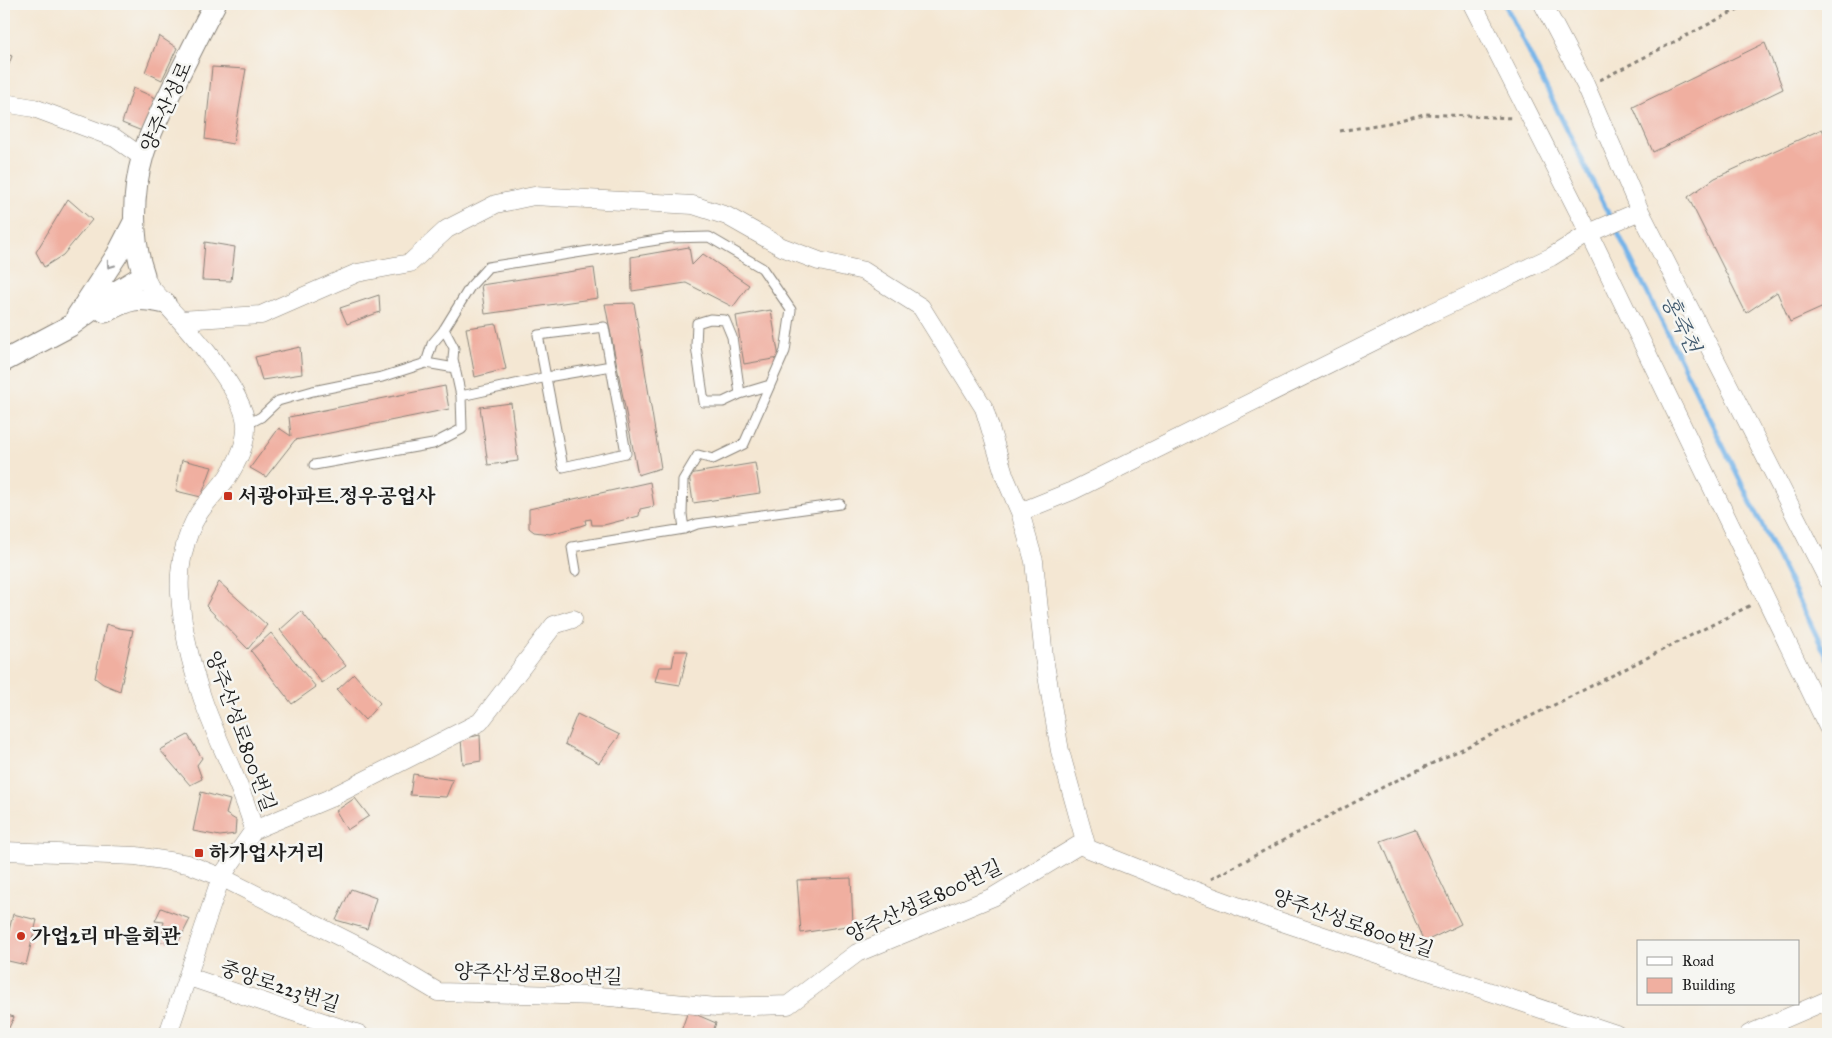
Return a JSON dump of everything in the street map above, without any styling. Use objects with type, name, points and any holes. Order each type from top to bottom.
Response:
[{"type":"street","name":"양주산성로","points":[[215,4],[150,133],[142,157],[135,197],[134,222],[138,260],[150,287],[209,354],[229,384],[241,407],[246,425]]},
{"type":"street","points":[[1472,4],[1589,233],[1828,727]]},
{"type":"street","points":[[1543,4],[1586,84],[1640,211],[1828,580]]},
{"type":"street","points":[[4,103],[34,108],[116,138],[142,157]]},
{"type":"street","points":[[180,320],[262,315],[357,273],[410,263],[447,228],[496,204],[534,196],[693,205],[727,216],[782,247],[819,261],[864,271],[921,307],[984,408],[1004,477],[1020,512],[1034,561],[1044,658],[1060,752],[1087,848]]},
{"type":"street","points":[[1020,512],[1072,491],[1422,317],[1551,256],[1589,233],[1640,211]]},
{"type":"street","points":[[70,326],[84,302],[117,255],[134,222]]},
{"type":"street","points":[[4,361],[70,326],[116,292],[144,275]]},
{"type":"street","points":[[70,326],[95,318],[125,301],[145,299],[165,304]]},
{"type":"street","name":"양주산성로800번길","points":[[246,425],[242,448],[236,462],[198,515],[190,532],[180,568],[180,591],[186,643],[203,700],[248,806],[254,830]]},
{"type":"street","name":"양주산성로800번길","points":[[222,877],[254,830],[328,799],[480,722],[554,625],[573,619]]},
{"type":"street","name":"양주산성로800번길","points":[[4,851],[126,856],[162,859],[188,864],[222,877],[374,954],[438,992],[599,996],[717,1007],[788,1006],[857,953],[993,897],[1079,845],[1270,918],[1616,1034]]},
{"type":"street","name":"중앙로223번길","points":[[168,1034],[222,877]]},
{"type":"street","name":"중앙로223번길","points":[[188,977],[359,1034]]},
{"type":"street","points":[[1749,1034],[1828,1000]]},
{"type":"lane","points":[[426,363],[432,344],[444,329],[470,288],[488,267],[670,238],[709,237],[762,268],[791,310],[785,351],[744,444],[713,459],[698,455],[683,480],[682,514],[684,529]]},
{"type":"lane","points":[[740,394],[732,336],[725,320],[710,319],[697,323],[696,346],[704,402],[723,402],[740,394],[770,385]]},
{"type":"lane","points":[[604,328],[626,454],[563,467],[547,376],[538,335],[604,328]]},
{"type":"lane","points":[[314,465],[433,444],[462,429],[461,396],[453,359],[454,348],[444,329]]},
{"type":"lane","points":[[246,425],[261,417],[278,401],[313,391],[382,377],[426,363],[455,368]]},
{"type":"lane","points":[[461,396],[547,376],[611,366]]},
{"type":"lane","points":[[576,571],[572,547],[684,529],[697,524],[840,504]]},
{"type":"path","points":[[1586,84],[1604,78],[1748,4]]},
{"type":"path","points":[[1340,131],[1388,123],[1424,114],[1531,120]]},
{"type":"path","points":[[1192,889],[1387,785],[1552,706],[1765,598]]},
{"type":"building","points":[[159,36],[177,48],[162,80],[145,72]]},
{"type":"building","points":[[1765,43],[1783,89],[1653,152],[1633,107]]},
{"type":"building","points":[[4,53],[12,56],[4,77]]},
{"type":"building","points":[[212,67],[246,69],[233,144],[205,139]]},
{"type":"building","points":[[133,88],[156,98],[142,131],[122,123]]},
{"type":"building","points":[[1822,129],[1828,142],[1828,305],[1790,322],[1777,292],[1746,313],[1688,197],[1715,178]]},
{"type":"building","points":[[68,199],[92,220],[63,255],[44,267],[36,252]]},
{"type":"building","points":[[205,242],[235,247],[231,281],[202,280]]},
{"type":"building","points":[[689,247],[692,265],[703,254],[749,285],[733,307],[686,283],[632,291],[631,257]]},
{"type":"building","points":[[594,268],[598,298],[485,314],[481,285]]},
{"type":"building","points":[[379,295],[380,312],[347,324],[340,308]]},
{"type":"building","points":[[634,303],[661,468],[638,475],[605,304]]},
{"type":"building","points":[[771,310],[779,358],[744,364],[736,316]]},
{"type":"building","points":[[496,324],[506,369],[475,377],[466,328]]},
{"type":"building","points":[[300,347],[302,374],[262,380],[255,357]]},
{"type":"building","points":[[445,386],[449,409],[295,440],[266,477],[250,468],[279,428],[291,436],[289,417]]},
{"type":"building","points":[[511,403],[518,461],[488,465],[480,407]]},
{"type":"building","points":[[182,460],[212,467],[201,497],[176,491]]},
{"type":"building","points":[[755,463],[760,493],[693,503],[689,474]]},
{"type":"building","points":[[650,482],[654,506],[640,509],[639,516],[604,525],[592,525],[591,519],[585,520],[586,524],[550,534],[534,532],[529,528],[529,509]]},
{"type":"building","points":[[219,582],[267,625],[248,649],[206,606]]},
{"type":"building","points":[[301,611],[346,666],[322,683],[280,630]]},
{"type":"building","points":[[106,624],[133,630],[120,691],[103,684],[95,678]]},
{"type":"building","points":[[271,633],[316,687],[292,704],[251,651]]},
{"type":"building","points":[[675,651],[688,651],[680,685],[655,681],[659,667],[672,667]]},
{"type":"building","points":[[354,674],[380,703],[365,720],[337,690]]},
{"type":"building","points":[[577,714],[620,735],[599,763],[565,744]]},
{"type":"building","points":[[188,735],[202,758],[197,765],[202,779],[190,785],[160,750]]},
{"type":"building","points":[[480,735],[481,761],[463,764],[461,739]]},
{"type":"building","points":[[413,774],[453,780],[446,797],[410,795]]},
{"type":"building","points":[[201,792],[230,800],[226,814],[236,820],[235,834],[220,836],[193,831]]},
{"type":"building","points":[[355,798],[369,816],[347,830],[336,811]]},
{"type":"building","points":[[1415,829],[1461,924],[1424,942],[1381,841]]},
{"type":"building","points":[[851,878],[853,925],[801,933],[797,880]]},
{"type":"building","points":[[351,889],[376,898],[367,929],[336,920]]},
{"type":"building","points":[[161,908],[190,919],[178,943],[160,942],[164,922],[155,921]]},
{"type":"building","name":"가업2리 마을회관","points":[[13,914],[37,920],[26,965],[4,960],[4,951]]},
{"type":"building","points":[[688,1011],[716,1023],[712,1034],[680,1034]]},
{"type":"building","points":[[4,1014],[14,1017],[6,1034],[4,1034]]},
{"type":"waterway","name":"홍죽천","points":[[1505,4],[1828,659]]},
{"type":"place","name":"서광아파트.정우공업사","points":[[228,496]]},
{"type":"place","name":"하가업사거리","points":[[199,853]]},
{"type":"place","name":"가업2리 마을회관","points":[[21,936]]}]
